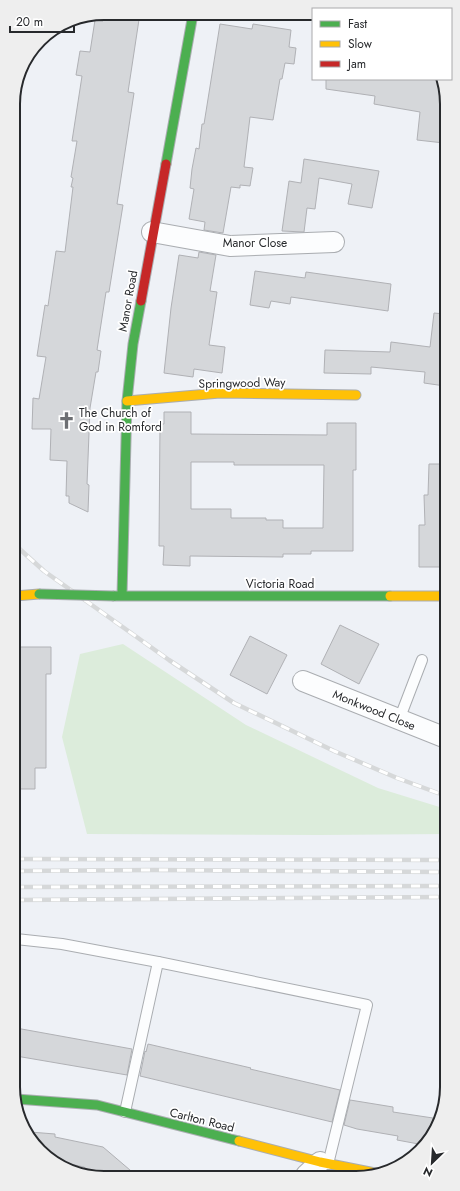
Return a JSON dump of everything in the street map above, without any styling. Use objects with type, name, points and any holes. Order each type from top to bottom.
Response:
[{"type":"street","name":"Manor Road","points":[[118,596],[128,401],[133,344],[152,232],[192,20]]},
{"type":"street","name":"Manor Close","points":[[152,232],[230,246],[334,242]]},
{"type":"street","name":"Springwood Way","points":[[128,401],[220,393],[356,395]]},
{"type":"street","name":"Victoria Road","points":[[20,596],[38,594],[118,596],[440,596]]},
{"type":"street","name":"Monkwood Close","points":[[303,681],[440,736]]},
{"type":"street","name":"Carlton Road","points":[[21,1100],[97,1105],[318,1167],[353,1171]]},
{"type":"lane","points":[[399,720],[422,660]]},
{"type":"lane","points":[[20,939],[62,944],[158,962],[367,1005],[318,1167]]},
{"type":"lane","points":[[126,1112],[158,962]]},
{"type":"green space","points":[[123,644],[246,725],[378,788],[440,807],[440,834],[87,834],[62,737],[80,654]]},
{"type":"building","points":[[139,20],[128,92],[134,93],[117,204],[123,205],[109,292],[106,292],[97,350],[101,351],[90,408],[87,484],[89,485],[88,512],[69,503],[69,496],[66,496],[67,461],[50,460],[51,429],[32,429],[33,398],[39,399],[46,357],[37,356],[45,305],[48,306],[56,251],[65,252],[73,187],[71,187],[73,178],[71,177],[77,141],[72,141],[82,76],[76,75],[80,51],[90,52],[95,21]]},
{"type":"building","points":[[220,24],[252,29],[253,24],[291,30],[289,47],[296,48],[294,64],[285,63],[282,79],[280,79],[273,120],[250,117],[244,167],[253,168],[250,186],[240,185],[240,188],[231,187],[223,233],[204,230],[205,222],[189,219],[194,189],[190,188],[192,169],[196,148],[199,149],[202,124],[204,124]]},
{"type":"building","points":[[326,80],[436,80],[440,104],[440,143],[417,140],[420,112],[374,104],[375,96],[326,89]]},
{"type":"building","points":[[304,159],[379,171],[372,208],[348,204],[352,184],[319,178],[315,209],[307,208],[304,232],[282,231],[289,181],[301,183]]},
{"type":"building","points":[[199,252],[216,255],[210,291],[217,292],[209,345],[225,347],[222,373],[194,369],[193,377],[164,373],[171,308],[179,255],[198,258]]},
{"type":"building","points":[[255,271],[305,278],[306,272],[391,284],[388,311],[291,297],[290,304],[271,301],[269,308],[250,305]]},
{"type":"building","points":[[434,313],[440,314],[440,385],[424,383],[425,372],[371,367],[371,374],[324,373],[325,350],[390,352],[391,342],[430,347]]},
{"type":"building","points":[[164,412],[191,412],[191,434],[327,435],[327,423],[356,423],[356,470],[353,470],[353,551],[311,551],[311,554],[283,554],[283,557],[190,556],[190,566],[163,565],[164,546],[159,546],[160,424],[164,424]],"holes":[[[191,462],[234,462],[234,465],[324,465],[323,528],[283,528],[283,520],[266,520],[266,518],[231,518],[231,509],[191,509]]]},
{"type":"building","points":[[429,464],[440,464],[440,567],[419,567],[419,525],[425,525],[424,495],[428,495]]},
{"type":"building","points":[[340,625],[379,644],[359,684],[321,664]]},
{"type":"building","points":[[250,636],[287,655],[267,694],[230,675]]},
{"type":"building","points":[[20,647],[51,647],[51,674],[46,674],[46,768],[35,768],[35,789],[20,789]]},
{"type":"building","points":[[20,1029],[132,1049],[127,1075],[20,1057]]},
{"type":"building","points":[[148,1044],[340,1090],[332,1122],[140,1076],[145,1051],[146,1052]]},
{"type":"building","points":[[350,1100],[393,1107],[393,1112],[433,1118],[429,1129],[418,1143],[397,1140],[398,1136],[357,1129],[344,1125]]},
{"type":"building","points":[[33,1132],[55,1134],[55,1137],[103,1147],[131,1171],[99,1171],[72,1164],[57,1157]]},
{"type":"railway","points":[[20,549],[44,571],[169,660],[234,703],[334,751],[397,778],[440,794]]},
{"type":"railway","points":[[20,859],[440,860]]},
{"type":"railway","points":[[20,871],[154,870],[440,872]]},
{"type":"railway","points":[[20,887],[440,886]]},
{"type":"railway","points":[[20,900],[440,897]]},
{"type":"traffic: fast","points":[[166,164],[192,20]]},
{"type":"traffic: fast","points":[[122,595],[127,401],[133,344],[141,301]]},
{"type":"traffic: fast","points":[[39,594],[114,596]]},
{"type":"traffic: fast","points":[[114,596],[390,596]]},
{"type":"traffic: fast","points":[[21,1099],[97,1105],[239,1141]]},
{"type":"traffic: slow","points":[[127,401],[220,393],[356,395]]},
{"type":"traffic: slow","points":[[20,596],[39,594]]},
{"type":"traffic: slow","points":[[390,596],[440,596]]},
{"type":"traffic: slow","points":[[239,1141],[320,1162],[362,1170]]},
{"type":"traffic: jam","points":[[141,301],[166,164]]},
{"type":"place","name":"The Church of God in Romford","points":[[66,420]]}]
